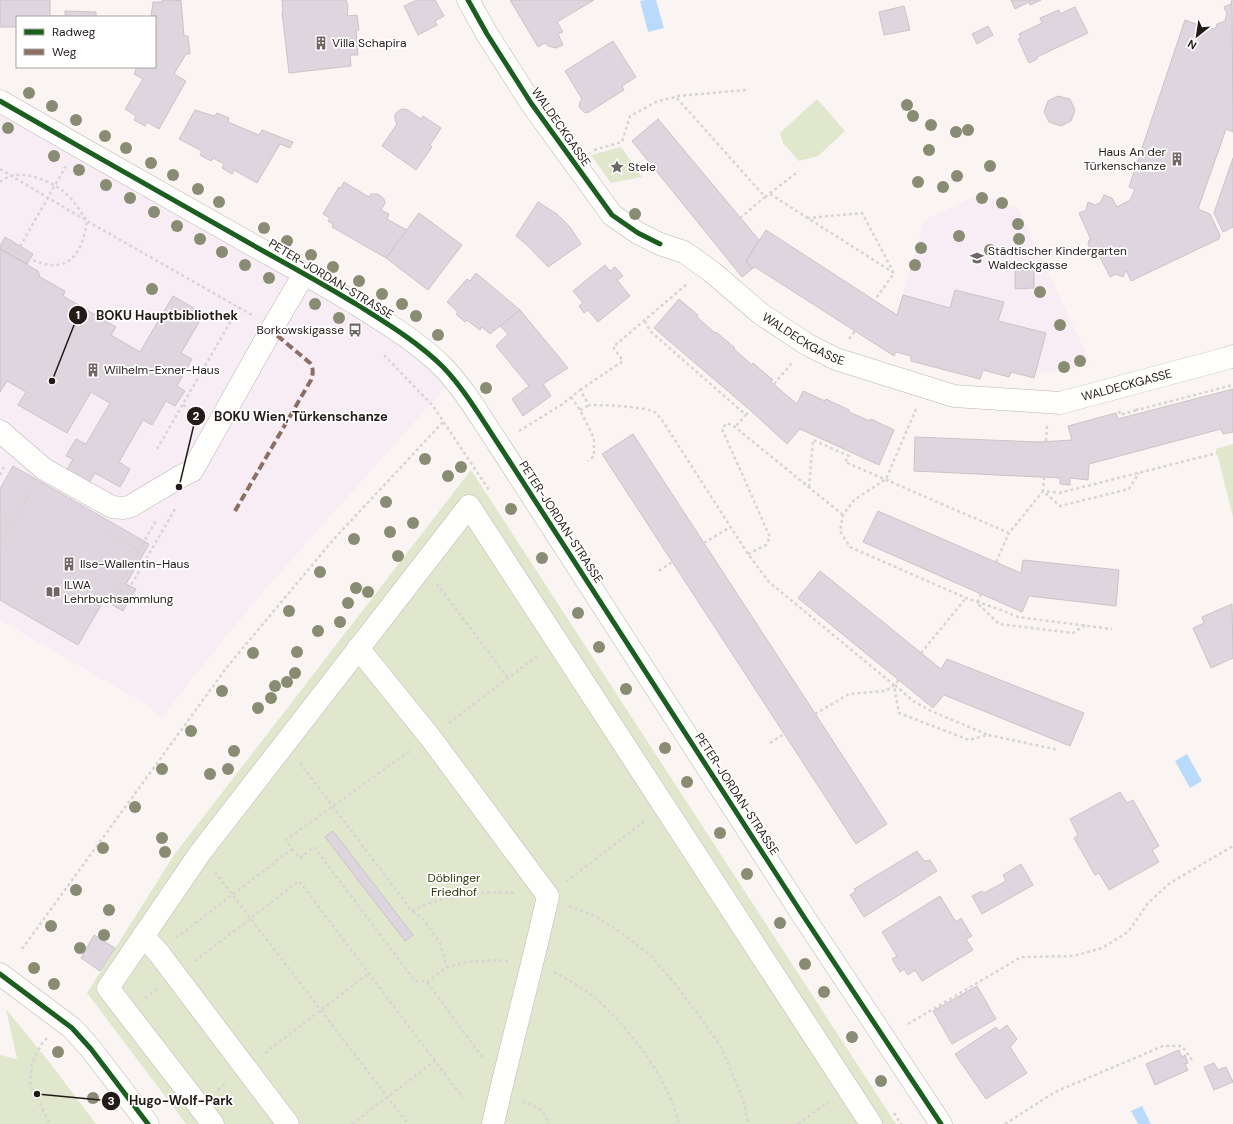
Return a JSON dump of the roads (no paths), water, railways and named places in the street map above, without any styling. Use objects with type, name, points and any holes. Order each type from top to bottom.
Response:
[{"type":"street","name":"WALDECKGASSE","points":[[468,0],[486,34],[531,103],[612,215],[638,233],[660,244],[684,252],[706,268],[761,314],[808,345],[836,359],[954,396],[1060,403],[1230,357]]},
{"type":"street","name":"PETER-JORDAN-STRASSE","points":[[0,101],[377,317],[401,333],[442,366],[460,386],[503,451],[804,917],[941,1124]]},
{"type":"street","points":[[0,431],[44,469],[99,501],[118,508],[131,506],[192,471],[272,327],[304,274]]},
{"type":"street","points":[[213,1124],[108,988],[200,852],[469,506],[871,1124]]},
{"type":"street","points":[[358,648],[430,737],[548,896],[533,965],[502,1082],[493,1124]]},
{"type":"street","points":[[143,936],[176,975],[246,1068],[279,1121]]},
{"type":"street","points":[[0,974],[62,1019],[83,1039],[148,1124]]},
{"type":"water","points":[[656,0],[664,28],[648,32],[640,1]]},
{"type":"water","points":[[1187,754],[1202,781],[1190,788],[1175,761]]},
{"type":"water","points":[[1142,1106],[1151,1124],[1138,1124],[1131,1111]]},
{"type":"place","name":"Villa Schapira","points":[[321,43]]},
{"type":"place","name":"Haus An der Türkenschanze","points":[[1177,159]]},
{"type":"place","name":"Stele","points":[[617,167]]},
{"type":"place","name":"Städtischer Kindergarten Waldeckgasse","points":[[977,258]]},
{"type":"place","name":"Borkowskigasse","points":[[355,330]]},
{"type":"place","name":"Wilhelm-Exner-Haus","points":[[93,370]]},
{"type":"place","name":"BOKU Hauptbibliothek","points":[[52,381]]},
{"type":"place","name":"BOKU Wien, Türkenschanze","points":[[179,487]]},
{"type":"place","name":"Ilse-Wallentin-Haus","points":[[69,564]]},
{"type":"place","name":"ILWA Lehrbuchsammlung","points":[[53,592]]},
{"type":"place","name":"Hugo-Wolf-Park","points":[[37,1094]]},
{"type":"park label","name":"Döblinger Friedhof","points":[[454,885]]}]
